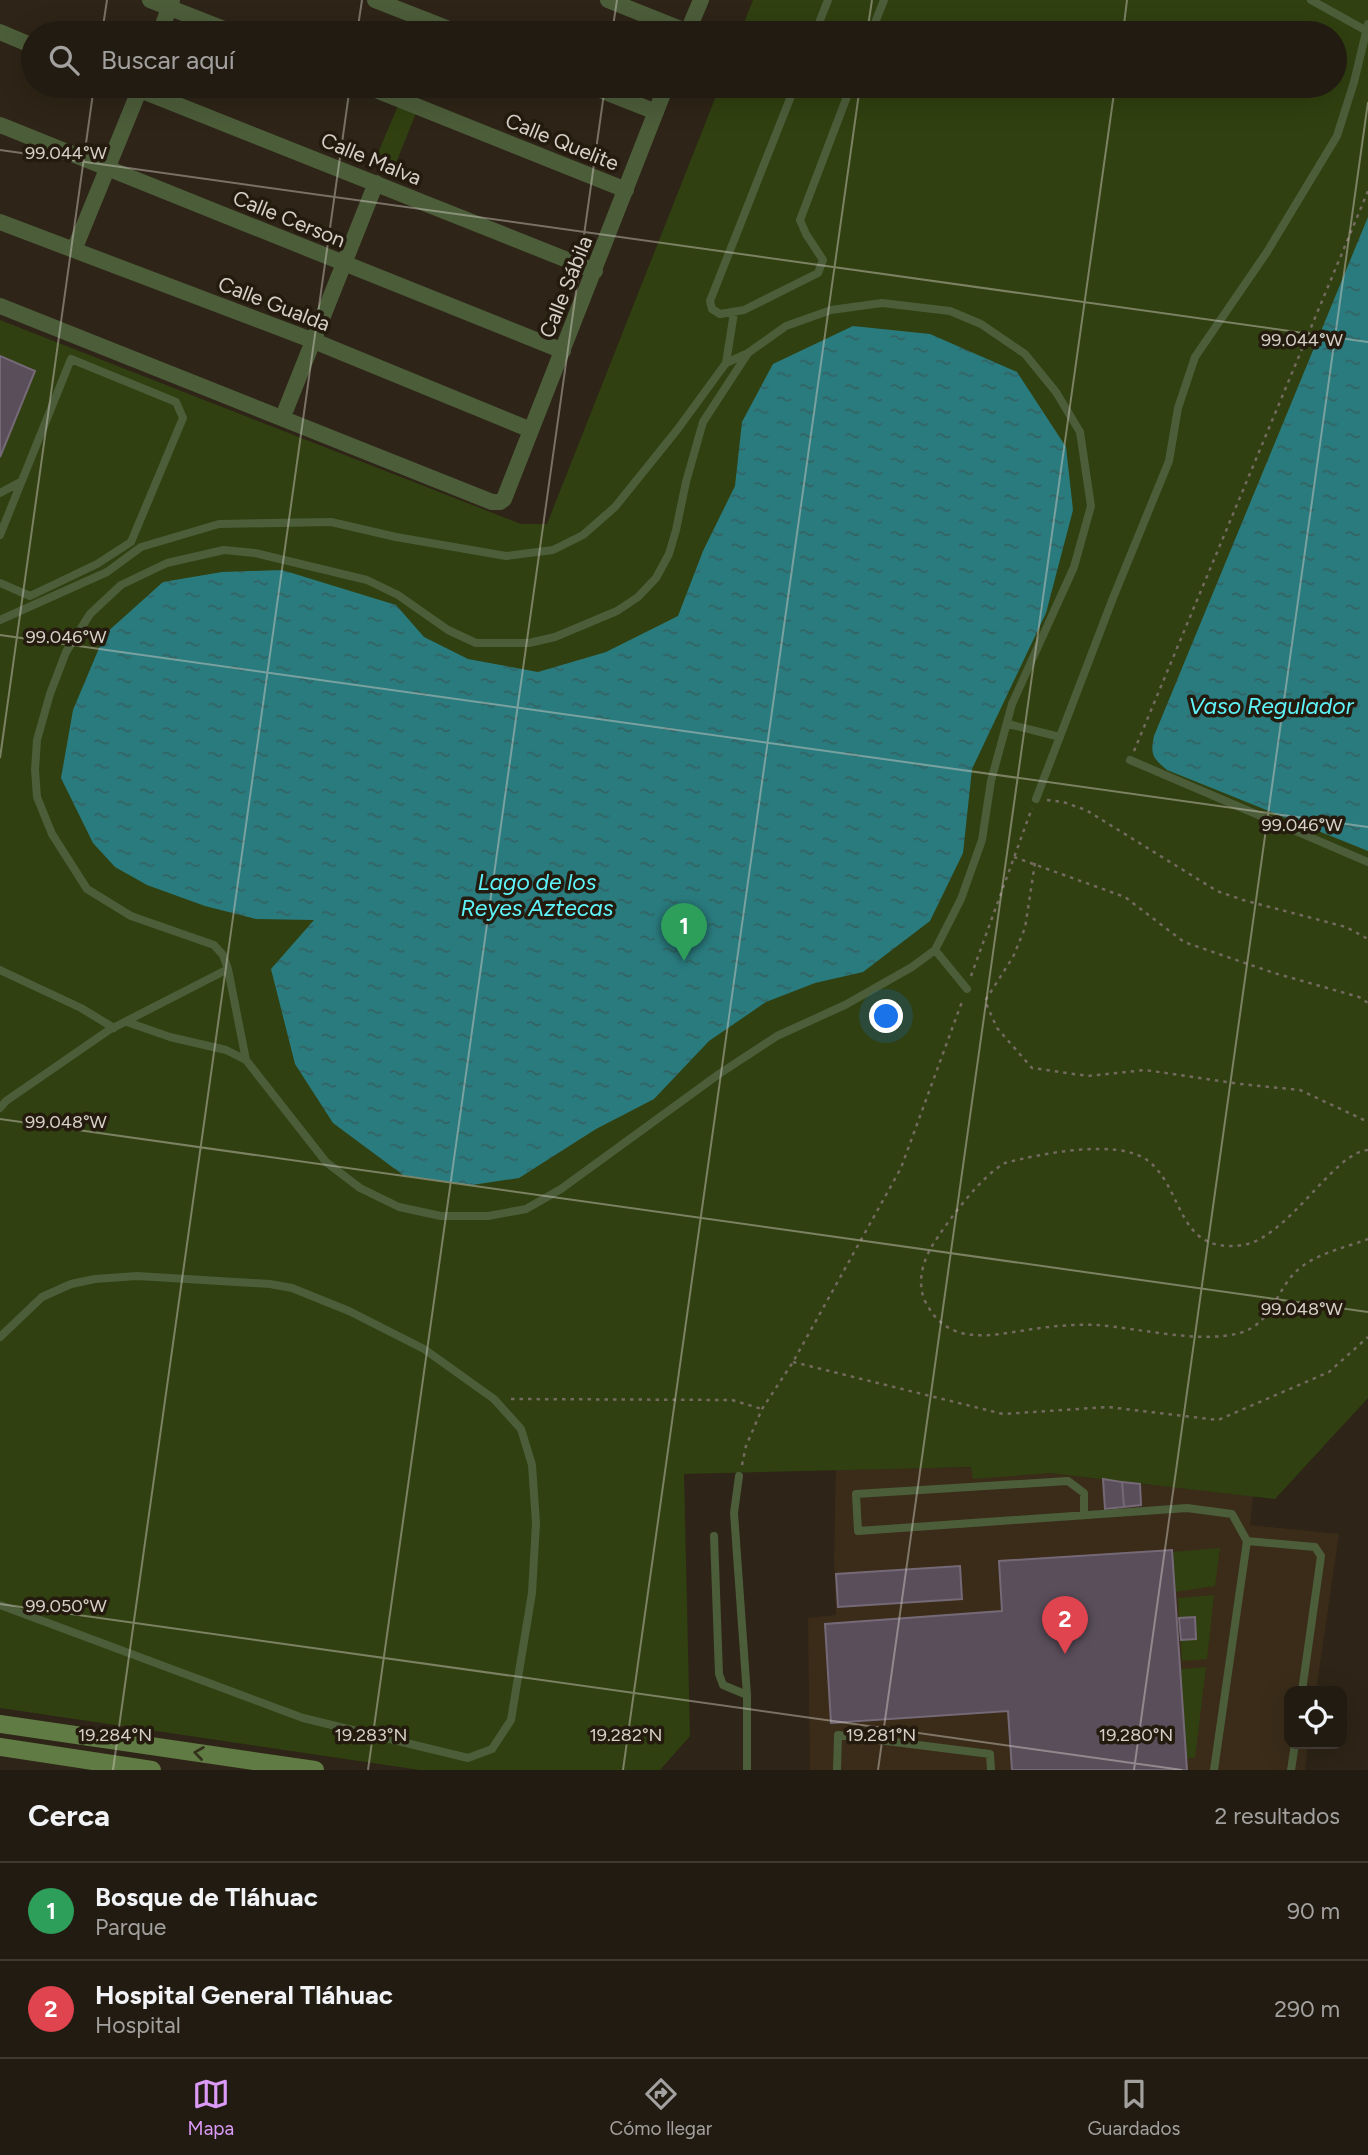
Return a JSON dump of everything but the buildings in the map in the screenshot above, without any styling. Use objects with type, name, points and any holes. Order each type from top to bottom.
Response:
[{"type":"main road","points":[[0,1724],[315,1770]]},
{"type":"main road","points":[[0,1747],[152,1770]]},
{"type":"street","points":[[150,0],[171,4],[208,21]]},
{"type":"street","points":[[375,0],[428,21]]},
{"type":"street","points":[[608,0],[659,21]]},
{"type":"street","points":[[693,21],[701,0]]},
{"type":"street","points":[[165,21],[171,4]]},
{"type":"street","points":[[0,32],[21,41]]},
{"type":"street","points":[[74,250],[133,98]]},
{"type":"street","name":"Calle Malva","points":[[164,98],[595,271]]},
{"type":"street","name":"Calle Quelite","points":[[396,98],[626,190]]},
{"type":"street","points":[[620,98],[656,112]]},
{"type":"street","name":"Calle Sábila","points":[[0,306],[492,502],[500,502],[504,499],[661,98]]},
{"type":"street","name":"Calle Cerson","points":[[0,125],[563,351]]},
{"type":"street","points":[[286,409],[376,183]]},
{"type":"street","name":"Calle Gualda","points":[[0,222],[314,341],[531,430]]},
{"type":"lane","points":[[820,21],[828,0]]},
{"type":"lane","points":[[876,21],[884,0]]},
{"type":"lane","points":[[1036,799],[1168,461],[1178,408],[1195,358],[1267,252],[1338,136],[1367,27],[1311,0]]},
{"type":"lane","points":[[789,98],[710,302],[712,309],[720,314],[744,310],[818,272],[823,260],[800,220],[846,98]]},
{"type":"lane","points":[[127,1022],[170,1037],[226,1050],[246,1060],[326,1162],[360,1188],[399,1207],[441,1216],[488,1216],[526,1209],[561,1189],[719,1073],[777,1036],[845,1005],[912,967],[935,950],[961,899],[982,840],[991,781],[1012,704],[1073,567],[1091,506],[1080,432],[1056,392],[1025,354],[981,324],[950,311],[882,303],[831,310],[786,327],[748,353],[726,363]]},
{"type":"lane","points":[[0,620],[107,572],[141,547],[219,524],[331,522],[397,537],[506,555],[553,550],[583,536],[615,508],[677,430],[726,363],[734,313]]},
{"type":"lane","points":[[246,1060],[223,955],[214,945],[131,916],[87,889],[52,834],[37,797],[37,740],[50,694],[62,662],[90,614],[121,585],[167,563],[224,550],[255,552],[367,580],[398,595],[448,630],[476,643],[528,643],[565,633],[617,611],[638,597],[656,578],[669,554],[704,422],[748,353]]},
{"type":"lane","points":[[0,536],[2,525],[23,481],[71,359],[176,402],[183,418],[131,542],[97,564],[30,596],[0,583]]},
{"type":"lane","points":[[0,493],[23,481]]},
{"type":"lane","points":[[107,572],[121,585]]},
{"type":"lane","points":[[1007,724],[1060,737]]},
{"type":"lane","points":[[1130,760],[1368,862]]},
{"type":"lane","points":[[935,950],[967,989]]},
{"type":"lane","points":[[2,1103],[114,1028],[228,969]]},
{"type":"lane","points":[[0,970],[81,1008],[114,1028]]},
{"type":"lane","points":[[0,1337],[42,1297],[71,1284],[96,1279],[137,1276],[270,1284],[292,1289],[360,1316],[424,1349],[495,1399],[521,1429],[532,1465],[536,1523],[532,1593],[511,1720],[492,1749],[468,1758],[303,1718],[0,1605]]},
{"type":"lane","points":[[739,1476],[734,1513],[747,1695],[747,1770]]},
{"type":"lane","points":[[1084,1515],[1084,1493],[1068,1481],[856,1494],[858,1531],[1187,1508],[1232,1514],[1247,1541],[1214,1770]]},
{"type":"lane","points":[[714,1536],[719,1674],[723,1685],[747,1695]]},
{"type":"lane","points":[[1247,1541],[1315,1547],[1321,1556],[1303,1686]]},
{"type":"lane","points":[[837,1770],[838,1735],[990,1754],[991,1770]]},
{"type":"lane","points":[[1291,1770],[1294,1749]]},
{"type":"path","points":[[1130,760],[1368,191]]},
{"type":"path","points":[[739,1476],[746,1446],[762,1409],[793,1362],[901,1168],[1036,799],[1063,802],[1086,810],[1217,891],[1255,904],[1346,927],[1368,939]]},
{"type":"path","points":[[1014,857],[1125,897],[1184,942],[1274,973],[1359,997],[1368,1003]]},
{"type":"path","points":[[1034,863],[1025,928],[1013,957],[985,1001],[997,1028],[1032,1068],[1088,1076],[1145,1070],[1300,1090],[1364,1119]]},
{"type":"path","points":[[1368,1150],[1362,1150],[1342,1165],[1270,1235],[1243,1245],[1205,1240],[1190,1229],[1158,1171],[1147,1160],[1134,1154],[1116,1150],[1084,1150],[1005,1163],[994,1169],[944,1227],[925,1258],[921,1292],[930,1311],[941,1323],[952,1331],[980,1336],[1034,1328],[1095,1325],[1175,1335],[1212,1336],[1239,1333],[1257,1325],[1269,1314],[1298,1269],[1319,1255],[1368,1239]]},
{"type":"path","points":[[793,1362],[1003,1414],[1108,1407],[1219,1420],[1329,1371],[1368,1337]]},
{"type":"path","points":[[495,1399],[732,1400],[762,1409]]},
{"type":"shaded area","points":[[993,1467],[1253,1496],[1250,1525],[1339,1534],[1317,1686],[1284,1686],[1284,1749],[1307,1749],[1305,1770],[810,1770],[808,1618],[836,1615],[836,1469]]},
{"type":"green space","points":[[753,0],[1368,0],[1368,1398],[1275,1499],[1049,1473],[973,1479],[971,1467],[684,1474],[690,1736],[660,1770],[420,1770],[0,1708],[0,320],[521,524],[547,524],[715,98],[1347,98],[1347,21],[745,21]]},
{"type":"green space","points":[[400,101],[418,108],[394,168],[375,160]]},
{"type":"green space","points":[[1220,1548],[1215,1586],[1175,1592],[1172,1552]]},
{"type":"green space","points":[[1214,1595],[1207,1659],[1182,1661],[1181,1640],[1196,1639],[1195,1618],[1179,1618],[1178,1598]]},
{"type":"green space","points":[[1206,1667],[1195,1758],[1186,1758],[1180,1669]]},
{"type":"water","name":"Vaso Regulador","points":[[1368,217],[1368,851],[1167,770],[1156,759],[1152,748],[1154,736]]},
{"type":"water","name":"Lago de los Reyes Aztecas","points":[[853,326],[930,334],[1017,372],[1066,447],[1073,510],[1046,613],[972,769],[963,853],[930,921],[863,972],[815,983],[766,1002],[709,1041],[654,1099],[596,1129],[519,1178],[472,1185],[403,1175],[333,1123],[295,1064],[271,969],[314,920],[256,919],[205,906],[147,885],[115,867],[93,843],[61,778],[73,710],[105,634],[163,582],[222,572],[282,570],[396,605],[424,637],[468,659],[538,672],[606,652],[678,616],[703,551],[735,486],[742,422],[773,364]]},
{"type":"place","name":"Bosque de Tláhuac","points":[[684,961]]},
{"type":"place","name":"Hospital General Tláhuac","points":[[1065,1654]]}]
